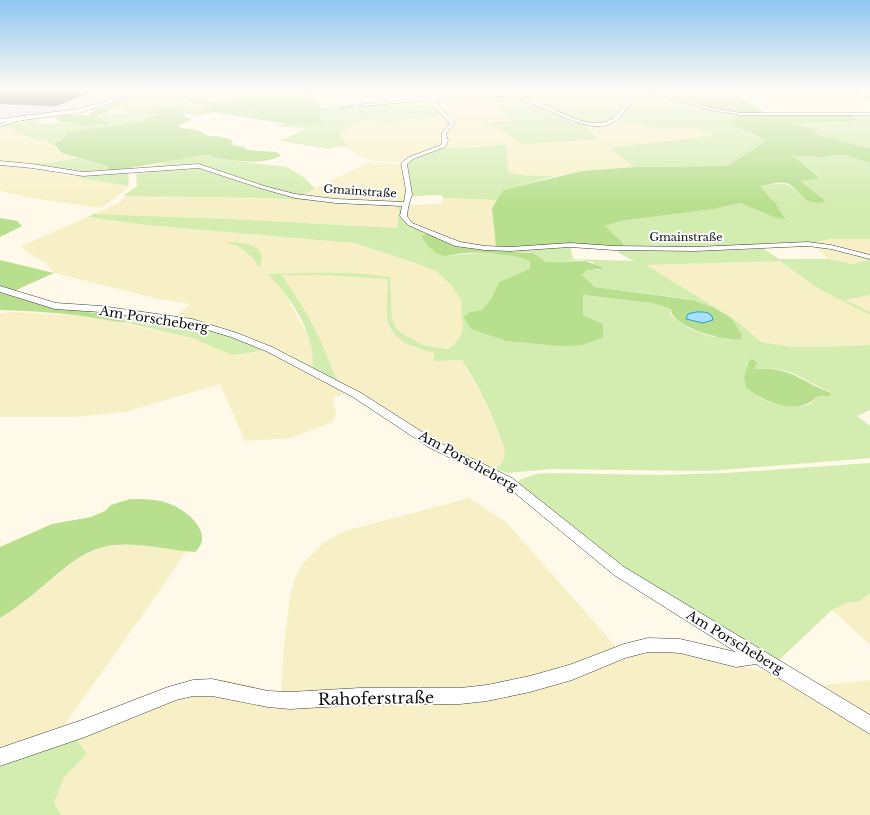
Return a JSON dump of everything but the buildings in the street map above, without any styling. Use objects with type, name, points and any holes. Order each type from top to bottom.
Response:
[{"type":"street","points":[[405,204],[408,201],[410,194],[404,163],[411,158],[443,146],[445,141],[444,133],[448,129]]},
{"type":"street","name":"Gmainstraße","points":[[0,163],[32,166],[83,174],[199,166],[260,187],[296,196],[328,200],[405,204],[404,211],[406,220],[410,224],[453,242],[481,248],[510,249],[570,245],[614,248],[695,249],[808,244],[831,247],[870,258]]},
{"type":"street","name":"Am Porscheberg","points":[[0,289],[47,305],[101,309],[200,324],[252,341],[281,354],[357,395],[434,445],[508,481],[594,553],[619,571],[870,724]]},
{"type":"street","name":"Rahoferstraße","points":[[0,758],[136,708],[168,694],[187,689],[202,687],[218,689],[280,701],[372,696],[471,696],[493,693],[548,678],[648,645],[661,644],[688,648],[738,659],[751,658],[754,654]]},
{"type":"shaded area","points":[[0,129],[12,129],[22,135],[54,144],[62,153],[78,158],[47,163],[0,162]]},
{"type":"shaded area","points":[[346,129],[447,129],[443,137],[441,147],[397,162],[374,161],[361,157],[347,148],[339,133]]},
{"type":"shaded area","points":[[449,129],[499,129],[522,144],[598,140],[590,129],[698,129],[711,133],[711,135],[661,143],[610,148],[634,167],[582,171],[556,176],[532,176],[508,173],[506,144],[482,147],[444,148],[446,131]]},
{"type":"shaded area","points":[[370,162],[402,164],[408,192],[405,202],[332,199],[300,195]]},
{"type":"shaded area","points":[[0,164],[33,167],[77,178],[128,186],[123,192],[101,208],[39,199],[0,191]]},
{"type":"shaded area","points":[[127,196],[266,198],[395,206],[399,209],[397,228],[229,219],[93,214],[117,204]]},
{"type":"shaded area","points":[[443,198],[497,200],[492,208],[496,248],[459,243],[412,224],[408,219],[406,213],[408,205],[441,204]]},
{"type":"shaded area","points":[[88,217],[147,225],[338,241],[361,245],[436,271],[452,286],[462,302],[462,332],[459,339],[453,346],[447,349],[423,345],[403,334],[396,328],[392,320],[390,277],[330,273],[269,274],[283,290],[310,339],[313,356],[313,368],[273,347],[250,338],[206,323],[173,318],[191,304],[159,299],[54,273],[47,264],[26,251],[21,246]],"holes":[[[227,242],[252,246],[257,249],[262,258],[260,267],[251,254],[244,249]]]},
{"type":"shaded area","points":[[830,239],[870,239],[870,259],[853,264],[828,259],[812,243]]},
{"type":"shaded area","points":[[780,261],[819,289],[870,315],[870,345],[792,347],[761,342],[734,319],[645,265]]},
{"type":"shaded area","points":[[282,275],[322,275],[387,279],[387,316],[393,333],[413,347],[434,353],[434,360],[462,360],[483,397],[497,429],[506,455],[504,462],[495,469],[455,454],[341,384],[333,373],[318,335],[293,291]]},
{"type":"shaded area","points":[[870,295],[870,312],[845,300]]},
{"type":"shaded area","points":[[13,312],[88,316],[193,338],[211,345],[266,350],[347,393],[333,398],[336,414],[333,422],[291,438],[245,441],[220,384],[125,412],[75,417],[0,417],[0,313]]},
{"type":"shaded area","points":[[469,498],[506,522],[619,650],[575,665],[439,702],[641,652],[676,652],[768,672],[778,675],[870,733],[870,815],[61,815],[54,803],[64,777],[87,754],[67,726],[160,689],[186,682],[223,680],[251,685],[281,695],[284,645],[290,596],[296,576],[303,563],[326,541],[345,531]]},
{"type":"shaded area","points":[[140,545],[186,551],[63,727],[51,734],[0,752],[0,618],[26,600],[77,559],[104,546]]},
{"type":"shaded area","points":[[870,593],[870,645],[832,610],[847,603],[860,601]]},
{"type":"shaded area","points":[[870,680],[870,719],[818,686]]},
{"type":"green space","points":[[12,129],[98,129],[82,131],[54,144],[22,135]]},
{"type":"green space","points":[[92,129],[189,129],[197,130],[208,136],[217,136],[232,140],[233,145],[244,147],[247,150],[277,152],[281,156],[264,161],[248,162],[214,158],[211,155],[205,155],[112,171],[107,170],[109,167],[108,166],[62,153],[54,144],[65,139],[66,133]]},
{"type":"green space","points":[[306,129],[346,129],[339,133],[349,149],[340,146],[328,149],[280,141]]},
{"type":"green space","points":[[499,129],[589,129],[598,140],[522,144],[504,131]]},
{"type":"green space","points":[[698,129],[740,129],[766,141],[727,166],[634,167],[610,148],[709,136],[711,133]]},
{"type":"green space","points":[[741,129],[819,130],[812,133],[870,149],[870,163],[845,155],[830,155],[821,157],[792,155],[820,178],[800,181],[825,200],[823,202],[816,202],[805,199],[795,188],[786,183],[760,186],[771,199],[777,203],[776,205],[786,219],[776,218],[740,203],[714,209],[620,221],[605,226],[623,243],[624,246],[622,247],[574,244],[496,248],[492,208],[503,190],[582,171],[634,167],[727,166],[766,141]]},
{"type":"green space","points":[[814,129],[870,129],[870,149],[811,133],[818,130]]},
{"type":"green space","points":[[507,144],[508,173],[532,176],[556,176],[503,190],[497,200],[443,198],[442,195],[411,196],[406,166],[407,161],[444,148],[482,147]]},
{"type":"green space","points":[[211,155],[214,158],[287,167],[304,177],[315,189],[301,195],[294,195],[246,181],[204,166],[90,174],[19,163],[47,163],[78,158],[108,166],[110,167],[108,169],[112,171],[160,165],[164,162]]},
{"type":"green space","points":[[792,155],[845,155],[870,163],[870,239],[830,239],[812,243],[721,248],[622,247],[624,246],[623,243],[604,226],[620,221],[714,209],[740,203],[776,218],[786,218],[776,205],[776,202],[771,199],[760,186],[785,184],[794,189],[805,199],[822,197],[799,181],[820,177]]},
{"type":"green space","points":[[181,167],[197,167],[292,196],[392,204],[400,207],[404,221],[409,226],[429,233],[448,256],[490,253],[523,258],[530,262],[531,269],[499,282],[491,299],[482,310],[470,312],[603,324],[583,315],[582,295],[652,303],[671,309],[670,313],[673,317],[682,324],[694,330],[710,336],[729,340],[712,307],[690,299],[595,287],[582,275],[587,270],[600,270],[593,262],[580,260],[546,262],[530,252],[524,253],[513,251],[570,246],[573,259],[634,261],[617,252],[623,249],[761,247],[779,259],[828,259],[853,264],[870,259],[870,295],[845,300],[870,312],[870,315],[819,289],[780,261],[646,265],[734,319],[761,342],[792,347],[870,345],[870,410],[857,416],[870,426],[870,458],[708,471],[551,469],[508,473],[495,469],[504,460],[504,447],[491,413],[475,381],[462,360],[434,361],[434,353],[404,342],[398,337],[389,324],[387,316],[387,279],[322,275],[282,275],[313,326],[320,339],[333,372],[341,384],[313,368],[313,355],[306,329],[285,294],[268,274],[345,273],[390,277],[392,320],[396,328],[403,334],[423,345],[447,349],[453,346],[459,339],[462,332],[462,302],[452,286],[436,271],[354,243],[147,225],[88,217],[93,214],[229,219],[397,228],[399,209],[395,206],[266,198],[123,196],[137,186],[136,174]],"holes":[[[756,365],[754,369],[764,368],[792,373],[829,391],[830,396],[818,396],[811,403],[800,407],[778,405],[765,400],[758,395],[744,377],[746,373]]]},
{"type":"green space","points":[[127,172],[129,178],[128,186],[73,177]]},
{"type":"green space","points":[[0,218],[17,221],[22,226],[0,237]]},
{"type":"green space","points":[[429,233],[457,244],[533,253],[546,262],[585,261],[602,267],[602,269],[587,270],[582,275],[595,287],[693,300],[712,307],[731,318],[742,335],[741,339],[734,340],[700,332],[679,321],[673,315],[671,309],[652,303],[583,295],[583,315],[603,324],[603,337],[582,345],[560,346],[507,341],[471,329],[464,317],[470,312],[482,310],[491,299],[499,282],[530,269],[530,262],[525,259],[508,255],[487,253],[463,253],[447,256],[441,255],[435,252],[421,236]]},
{"type":"green space","points":[[226,242],[247,244],[257,249],[261,253],[262,258],[260,268],[245,251]]},
{"type":"green space","points":[[0,260],[54,273],[14,292],[87,312],[128,318],[129,320],[119,322],[64,314],[0,310]]},
{"type":"green space","points":[[74,309],[194,324],[266,350],[232,355],[193,338],[122,322],[127,322],[130,319]]},
{"type":"green space","points":[[752,359],[757,363],[754,369],[781,370],[801,378],[831,394],[830,396],[818,396],[809,403],[800,406],[782,406],[772,402],[746,388],[744,377],[750,360]]},
{"type":"green space","points":[[870,463],[870,593],[860,601],[847,603],[832,610],[780,659],[780,664],[617,565],[519,484],[519,480],[536,474],[551,473],[658,475],[726,473]]},
{"type":"green space","points":[[130,499],[161,501],[177,507],[184,512],[197,524],[201,531],[202,538],[200,545],[195,552],[137,545],[114,545],[94,550],[76,559],[23,602],[0,618],[0,547],[52,524],[91,517],[105,511],[111,505]]},
{"type":"green space","points":[[75,737],[87,754],[64,777],[54,803],[61,815],[0,815],[0,763]]},
{"type":"water","points":[[704,312],[709,314],[713,320],[703,323],[686,319],[688,314]]}]
